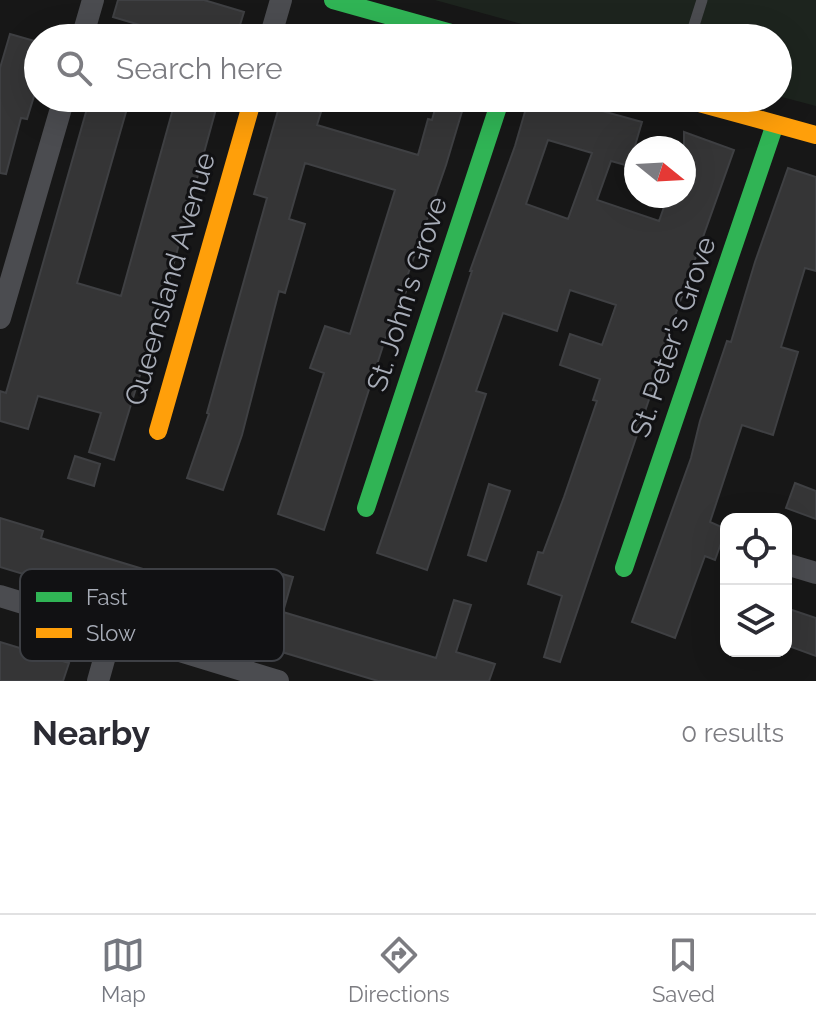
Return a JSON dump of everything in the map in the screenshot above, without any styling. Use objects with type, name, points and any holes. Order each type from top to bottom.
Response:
[{"type":"street","points":[[86,24],[93,0]]},
{"type":"street","points":[[274,24],[281,0]]},
{"type":"street","points":[[333,0],[419,24]]},
{"type":"street","points":[[0,318],[60,112]]},
{"type":"street","name":"Queensland Avenue","points":[[158,431],[249,112]]},
{"type":"street","name":"St. John's Grove","points":[[366,508],[496,112]]},
{"type":"street","points":[[732,112],[816,135]]},
{"type":"street","name":"St. Peter's Grove","points":[[624,568],[775,124]]},
{"type":"street","points":[[792,565],[815,571]]},
{"type":"street","points":[[0,596],[20,602]]},
{"type":"street","points":[[98,681],[104,661]]},
{"type":"street","points":[[212,661],[278,681]]},
{"type":"lane","points":[[694,24],[702,0]]},
{"type":"shaded area","points":[[435,0],[816,0],[816,106],[792,100],[792,24],[522,24]]},
{"type":"building","points":[[118,0],[204,0],[244,12],[240,24],[137,24],[113,17]]},
{"type":"building","points":[[10,34],[24,38],[24,112],[29,112],[27,119],[21,118],[6,174],[0,173],[0,68]]},
{"type":"building","points":[[86,112],[126,112],[77,283],[121,296],[172,112],[215,112],[170,277],[114,460],[89,452],[101,413],[38,396],[28,429],[0,421],[0,391],[6,393]]},
{"type":"building","points":[[278,112],[321,112],[317,125],[418,155],[428,119],[432,120],[434,112],[462,112],[407,277],[410,278],[404,298],[401,297],[389,327],[324,530],[278,514],[324,373],[310,368],[325,326],[350,334],[395,190],[305,163],[289,219],[305,224],[285,293],[279,291],[242,435],[223,490],[187,478],[209,414],[267,198],[254,194]]},
{"type":"building","points":[[525,112],[606,112],[642,122],[638,136],[624,136],[624,165],[611,161],[597,200],[659,221],[664,208],[696,208],[696,136],[734,150],[656,369],[659,370],[560,662],[544,657],[562,596],[528,584],[538,552],[543,553],[564,497],[597,401],[593,400],[600,379],[560,365],[570,334],[602,345],[616,305],[570,290],[557,331],[503,313],[476,391],[486,394],[427,570],[377,553]],"holes":[[[548,140],[592,153],[568,219],[526,204]]]},
{"type":"building","points":[[788,168],[816,177],[816,271],[805,268],[781,347],[798,352],[773,435],[742,425],[710,522],[720,526],[720,546],[715,560],[705,556],[675,638],[632,622],[691,458],[727,341],[731,342]]},
{"type":"building","points":[[75,456],[100,464],[94,486],[68,478]]},
{"type":"building","points":[[795,483],[816,491],[816,519],[786,508]]},
{"type":"building","points":[[489,484],[510,491],[486,561],[468,555]]},
{"type":"building","points":[[0,518],[43,531],[41,538],[143,569],[20,569],[20,573],[0,567]]},
{"type":"building","points":[[284,574],[293,577],[284,608]]},
{"type":"building","points":[[454,600],[471,605],[456,652],[495,664],[489,681],[378,681],[284,653],[284,612],[436,658]]},
{"type":"building","points":[[792,610],[816,618],[816,656],[792,647]]},
{"type":"building","points":[[0,642],[20,648],[20,661],[69,663],[63,681],[0,681]]},
{"type":"traffic: fast","points":[[333,0],[419,24]]},
{"type":"traffic: fast","points":[[366,508],[496,112]]},
{"type":"traffic: fast","points":[[624,568],[775,124]]},
{"type":"traffic: slow","points":[[158,431],[249,112]]},
{"type":"traffic: slow","points":[[732,112],[816,135]]}]
